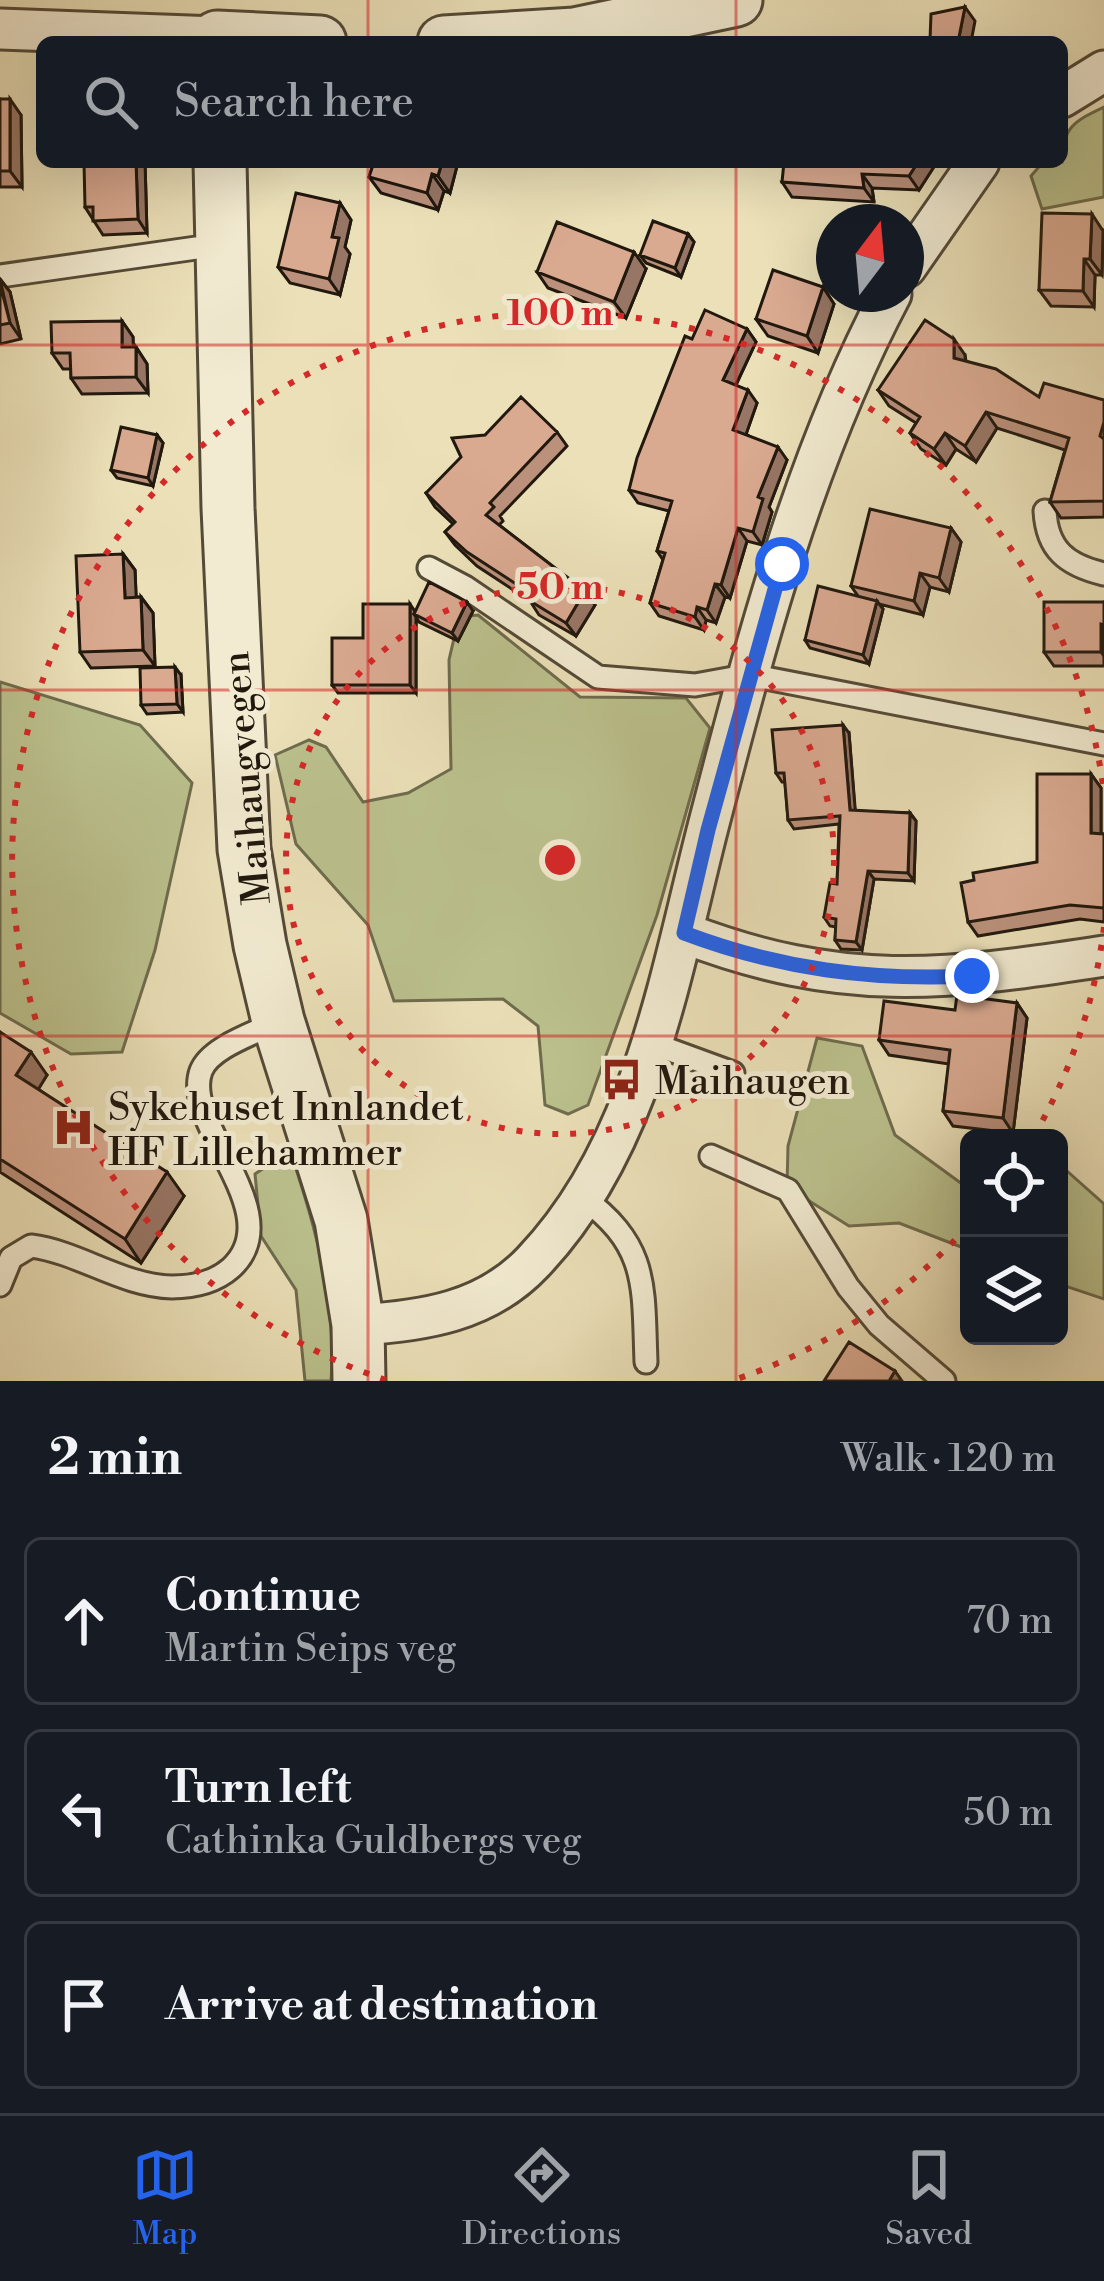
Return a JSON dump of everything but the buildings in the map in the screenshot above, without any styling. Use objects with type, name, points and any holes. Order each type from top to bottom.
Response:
[{"type":"street","points":[[542,36],[575,34],[736,0]]},
{"type":"street","points":[[0,29],[215,26],[281,36]]},
{"type":"street","points":[[1068,94],[1104,71]]},
{"type":"street","name":"Maihaugvegen","points":[[220,168],[228,508],[244,849],[278,1021],[341,1220],[358,1325],[358,1381]]},
{"type":"street","points":[[924,241],[976,168]]},
{"type":"street","points":[[358,1325],[413,1321],[459,1310],[496,1292],[531,1265],[608,1153],[651,1043],[684,933],[798,510],[883,312]]},
{"type":"street","points":[[684,933],[754,957],[873,978],[972,976],[1104,956]]},
{"type":"lane","points":[[0,276],[196,248]]},
{"type":"lane","points":[[1045,511],[1047,538],[1058,552],[1104,574]]},
{"type":"lane","points":[[428,568],[465,587],[598,677],[695,685],[750,675],[1104,743]]},
{"type":"lane","points":[[0,1285],[11,1258],[31,1246],[169,1287],[201,1285],[236,1264],[247,1243],[247,1208],[197,1093],[208,1060],[278,1021]]},
{"type":"lane","points":[[651,1043],[733,1073]]},
{"type":"lane","points":[[711,1156],[788,1190],[848,1287],[879,1324],[944,1381]]},
{"type":"lane","points":[[582,1197],[609,1217],[639,1260],[646,1362]]},
{"type":"green space","points":[[1104,107],[1104,197],[1042,209],[1031,176],[1038,168],[1068,168],[1068,132]]},
{"type":"green space","points":[[478,615],[580,697],[686,698],[710,728],[657,915],[588,1105],[568,1114],[545,1105],[538,1026],[503,999],[394,1001],[368,925],[296,844],[275,755],[309,740],[326,747],[363,802],[408,793],[451,769],[449,660],[459,617]]},
{"type":"green space","points":[[0,682],[140,725],[192,783],[155,950],[122,1052],[71,1054],[0,1013]]},
{"type":"green space","points":[[817,1038],[862,1046],[895,1135],[960,1182],[960,1247],[899,1223],[849,1226],[787,1187],[788,1146]]},
{"type":"green space","points":[[290,1151],[322,1264],[331,1322],[331,1381],[305,1381],[296,1290],[261,1236],[255,1174]]},
{"type":"green space","points":[[1068,1172],[1104,1204],[1104,1299],[1068,1287]]},
{"type":"place","name":"Maihaugen","points":[[621,1080]]},
{"type":"place","name":"Sykehuset Innlandet HF Lillehammer","points":[[74,1128]]},
{"type":"route","points":[[782,564],[684,933],[736,953],[811,970],[873,978],[972,976]]}]
